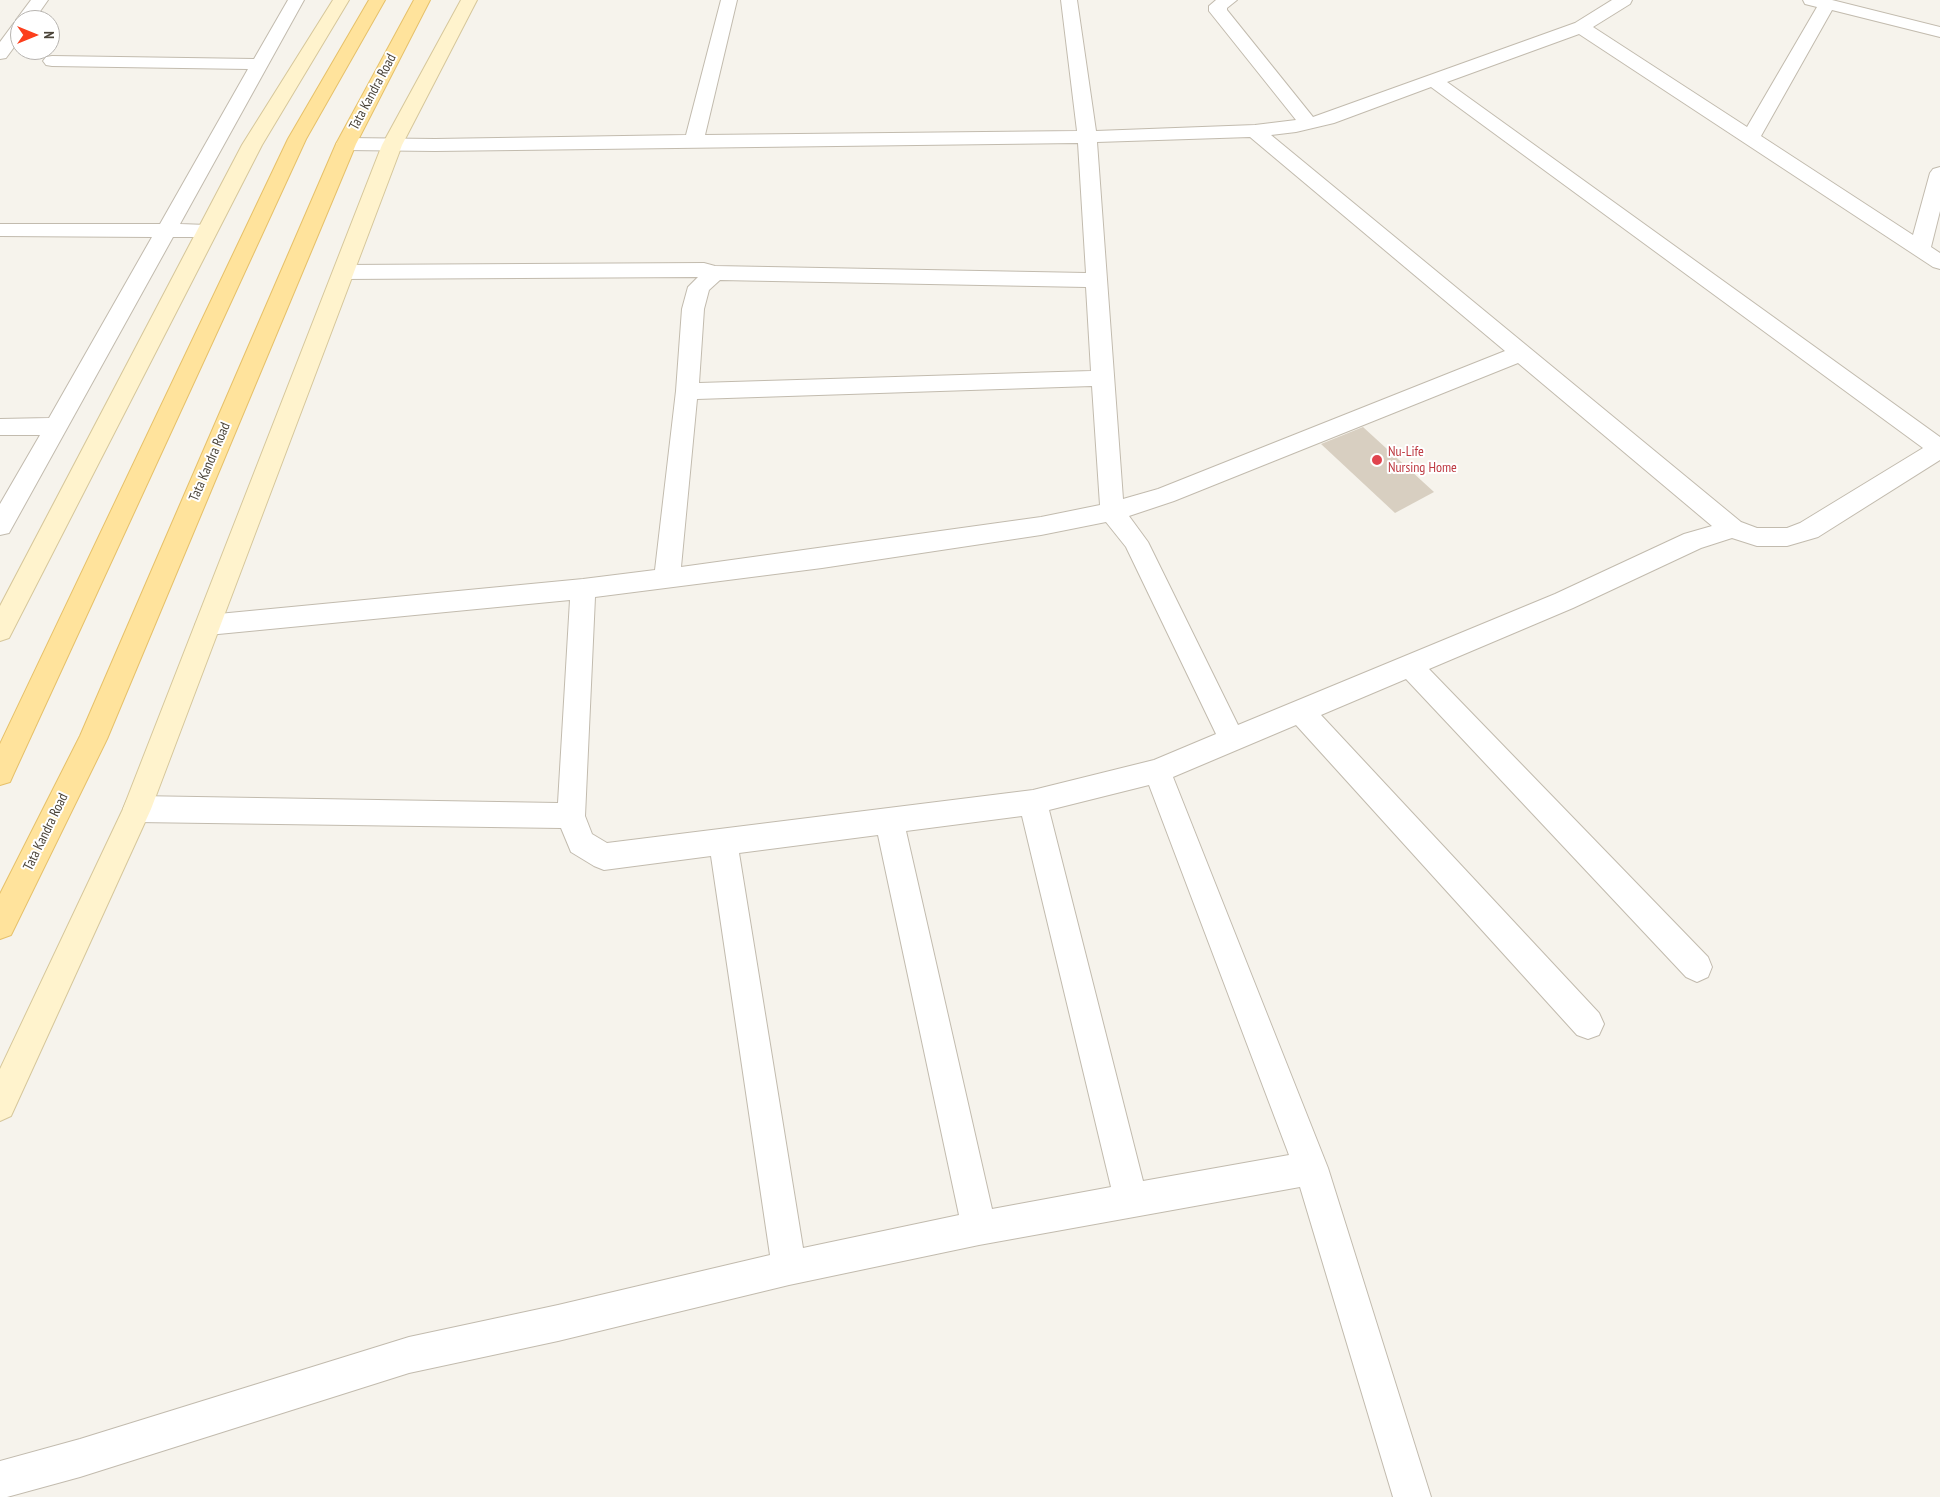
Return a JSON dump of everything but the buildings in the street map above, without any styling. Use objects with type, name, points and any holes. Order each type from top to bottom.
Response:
[{"type":"main road","points":[[0,773],[297,139],[377,0]]},
{"type":"main road","name":"Tata Kandra Road","points":[[0,925],[92,739],[346,144],[422,0]]},
{"type":"street","points":[[0,526],[296,0]]},
{"type":"street","points":[[0,632],[252,145],[340,0]]},
{"type":"street","points":[[0,1105],[137,809],[392,145],[469,0]]},
{"type":"street","points":[[694,140],[729,0]]},
{"type":"street","points":[[1069,0],[1087,137],[1112,512],[1136,542],[1232,740]]},
{"type":"street","points":[[1229,0],[1218,6],[1218,11],[1308,123]]},
{"type":"street","points":[[346,144],[1087,137],[1255,131],[1327,119],[1581,27],[1624,0]]},
{"type":"street","points":[[1750,138],[1819,2],[1940,32]]},
{"type":"street","points":[[1581,27],[1940,262]]},
{"type":"street","points":[[52,61],[259,64]]},
{"type":"street","points":[[1255,131],[1732,529],[1757,537],[1787,537],[1809,530],[1940,449],[1433,80]]},
{"type":"street","points":[[1920,249],[1940,173]]},
{"type":"street","points":[[0,230],[207,231]]},
{"type":"street","points":[[343,272],[704,270],[715,273],[1097,280]]},
{"type":"street","points":[[667,578],[688,391],[693,309],[699,287],[715,273]]},
{"type":"street","points":[[208,625],[584,589],[822,558],[1032,527],[1112,512],[1166,495],[1521,353]]},
{"type":"street","points":[[688,391],[1103,378]]},
{"type":"street","points":[[0,427],[56,426]]},
{"type":"street","points":[[584,589],[570,816],[581,843],[604,857],[1032,802],[1156,772],[1564,601],[1693,541],[1732,529]]},
{"type":"street","points":[[1410,666],[1698,967]]},
{"type":"street","points":[[1301,712],[1588,1024]]},
{"type":"street","points":[[1156,772],[1311,1168],[1412,1497]]},
{"type":"street","points":[[1032,802],[1131,1201]]},
{"type":"street","points":[[137,809],[570,816]]},
{"type":"street","points":[[889,821],[979,1228]]},
{"type":"street","points":[[723,843],[789,1268]]},
{"type":"street","points":[[0,1480],[90,1455],[409,1354],[558,1322],[789,1268],[979,1228],[1311,1168]]},
{"type":"place","name":"Nu-Life Nursing Home","points":[[1377,460]]}]
